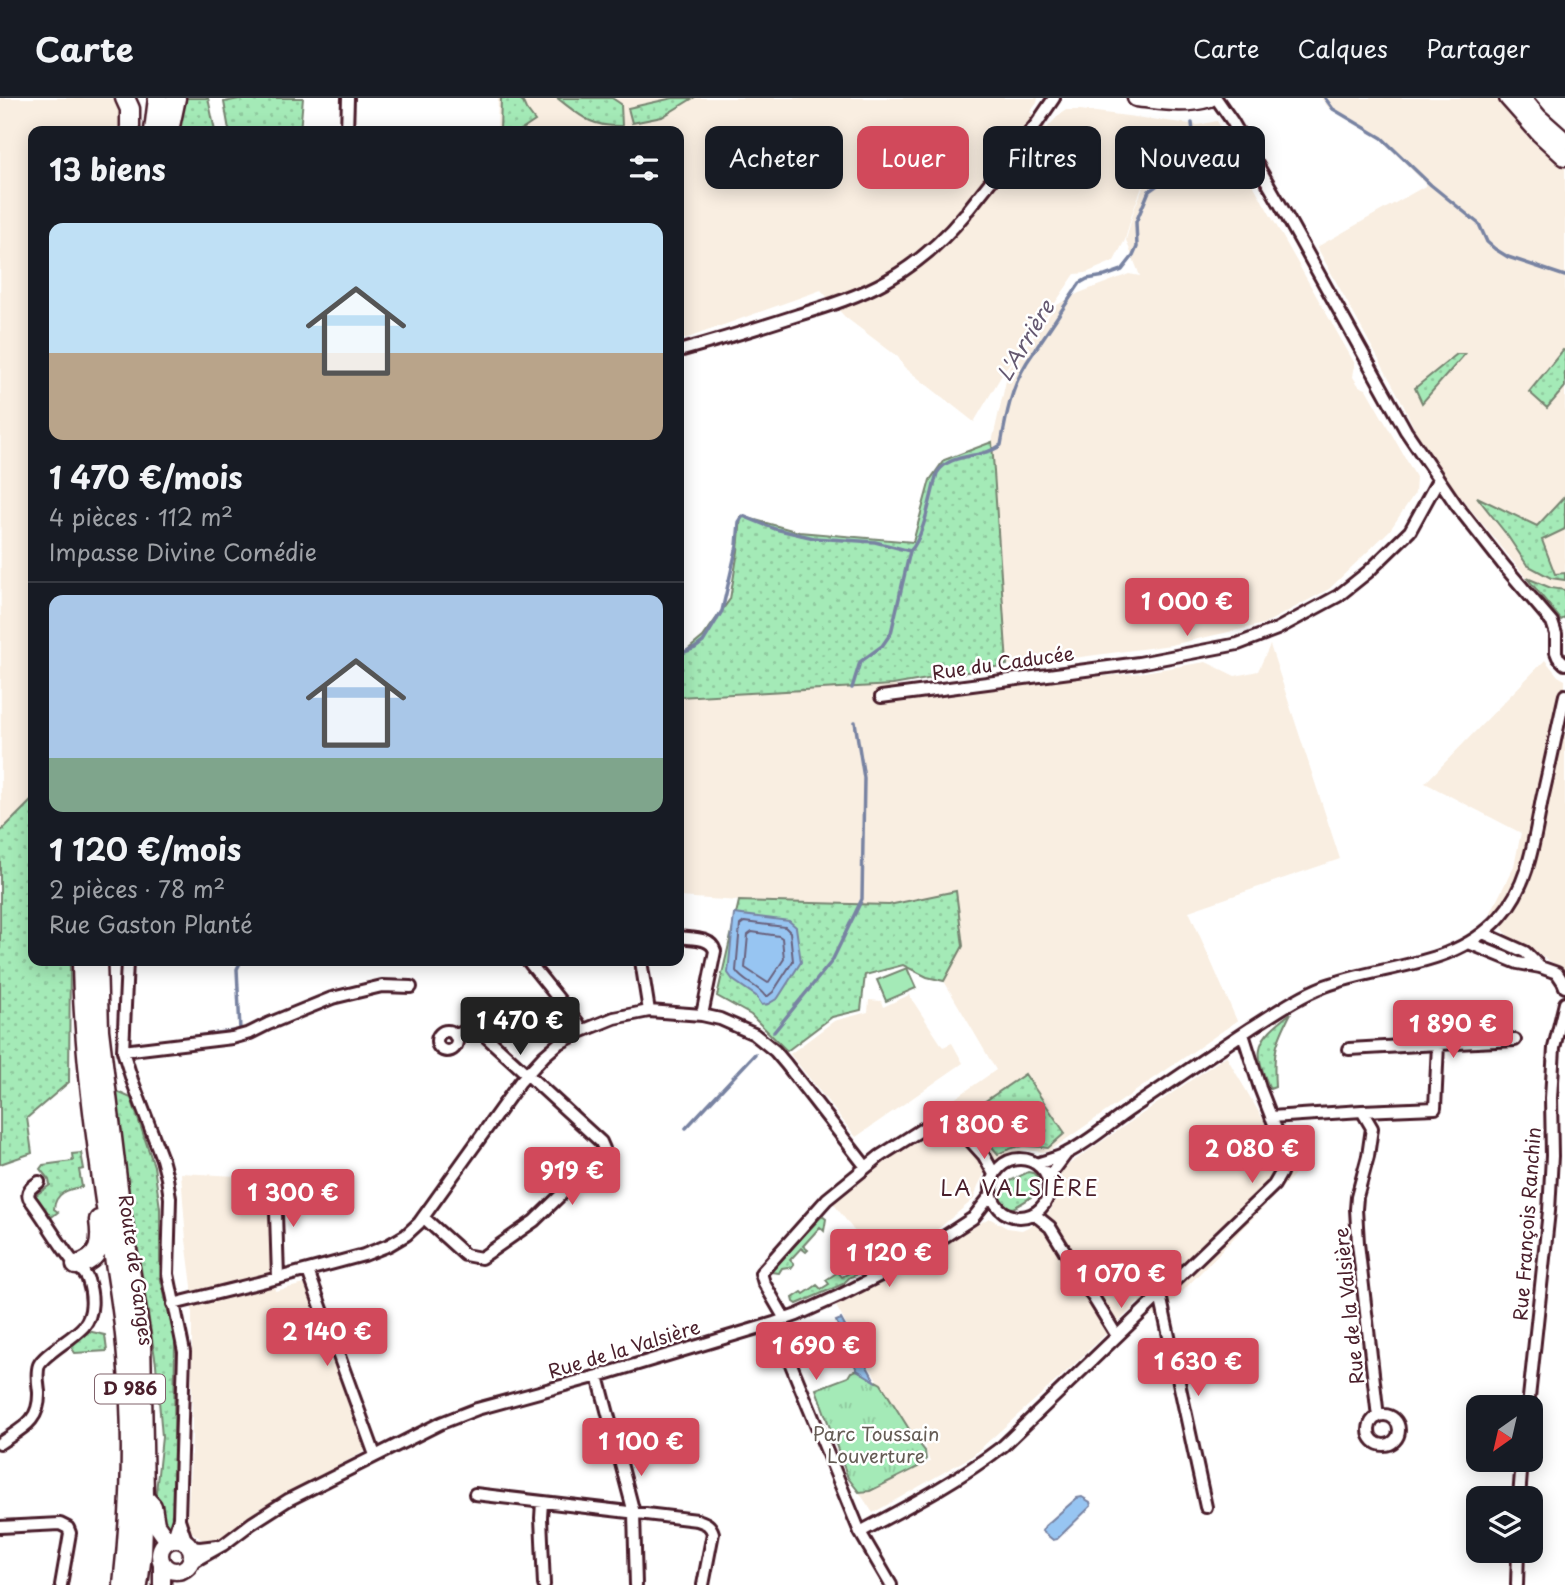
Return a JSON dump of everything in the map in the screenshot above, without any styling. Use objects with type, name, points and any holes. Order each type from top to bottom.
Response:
[{"type":"main road","points":[[125,98],[130,110],[130,126]]},
{"type":"main road","points":[[138,126],[141,98]]},
{"type":"main road","points":[[155,126],[158,98]]},
{"type":"main road","points":[[170,126],[176,98]]},
{"type":"main road","points":[[1136,98],[1182,103],[1213,98]]},
{"type":"main road","points":[[1508,98],[1539,133],[1565,156]]},
{"type":"main road","points":[[1522,98],[1538,117],[1565,141]]},
{"type":"main road","name":"Route de Ganges","points":[[82,966],[89,1072],[126,1344],[131,1400],[130,1522],[123,1585]]},
{"type":"main road","name":"Route de Ganges","points":[[97,966],[99,1030],[121,1212],[141,1340],[144,1496],[138,1585]]},
{"type":"main road","points":[[76,1265],[90,1260],[96,1252],[101,1237],[97,1205],[104,1194]]},
{"type":"main road","points":[[144,1496],[153,1506],[156,1524],[180,1556]]},
{"type":"main road","points":[[162,1585],[160,1554],[164,1545],[180,1556]]},
{"type":"main road","points":[[162,1564],[169,1570],[180,1556]]},
{"type":"street","points":[[347,126],[348,98]]},
{"type":"street","points":[[684,349],[854,296],[885,282],[915,263],[939,243],[966,212],[1054,98]]},
{"type":"street","points":[[1213,98],[1232,121],[1400,422],[1438,480],[1505,567],[1552,622],[1565,629],[1556,642]]},
{"type":"street","name":"Rue du Caducée","points":[[881,697],[1139,663],[1238,645],[1277,629],[1338,596],[1368,572],[1410,531],[1438,480]]},
{"type":"street","points":[[1552,622],[1556,652],[1564,666]]},
{"type":"street","points":[[1037,1164],[1066,1154],[1291,1002],[1325,986],[1411,965],[1457,949],[1483,933],[1500,917],[1516,895],[1523,879],[1533,845],[1565,695]]},
{"type":"street","points":[[1483,933],[1525,953],[1540,967]]},
{"type":"street","points":[[684,938],[708,941],[715,951],[702,1015]]},
{"type":"street","points":[[1469,943],[1518,963],[1557,973],[1565,987]]},
{"type":"street","points":[[127,966],[123,1051],[167,1178],[170,1198],[167,1274],[184,1352],[180,1556]]},
{"type":"street","points":[[532,966],[582,1031]]},
{"type":"street","points":[[642,966],[649,1011]]},
{"type":"street","points":[[123,1051],[232,1038],[332,998],[382,986],[411,987]]},
{"type":"street","name":"Rue François Ranchin","points":[[1529,1395],[1549,1211],[1554,1048],[1565,1003]]},
{"type":"street","points":[[173,1304],[364,1255],[406,1235],[424,1217],[526,1074],[558,1044],[614,1018],[649,1011],[720,1018],[754,1034],[775,1051],[866,1167]]},
{"type":"street","points":[[424,1217],[465,1255],[481,1258],[534,1221],[599,1158],[604,1149],[601,1142],[481,1032],[470,1028],[455,1036]]},
{"type":"street","points":[[860,1532],[939,1489],[1003,1446],[1274,1185],[1281,1173],[1283,1147],[1242,1034]]},
{"type":"street","points":[[1349,1049],[1515,1040]]},
{"type":"street","points":[[1271,1116],[1435,1108],[1438,1044]]},
{"type":"street","name":"Rue de la Valsière","points":[[1362,1111],[1372,1128],[1356,1209],[1378,1417]]},
{"type":"street","points":[[891,1585],[860,1532],[761,1273],[827,1199],[880,1156],[946,1114],[984,1156],[994,1174]]},
{"type":"street","points":[[1048,1178],[1066,1154]]},
{"type":"street","points":[[984,1156],[1003,1164]]},
{"type":"street","points":[[1020,1158],[1037,1164],[1044,1170],[1050,1186],[1045,1203],[1034,1214],[1017,1217],[1002,1211],[995,1204],[992,1195],[991,1181],[994,1174],[1011,1160],[1020,1158]]},
{"type":"street","points":[[275,1180],[278,1278]]},
{"type":"street","points":[[0,1443],[29,1424],[36,1415],[39,1395],[37,1375],[42,1361],[77,1334],[90,1318],[92,1307],[89,1284],[84,1273],[29,1198],[30,1188],[39,1182]]},
{"type":"street","points":[[973,1218],[992,1195]]},
{"type":"street","points":[[1045,1203],[1050,1227]]},
{"type":"street","points":[[973,1218],[1002,1211]]},
{"type":"street","points":[[1034,1214],[1050,1227],[1117,1336]]},
{"type":"street","name":"Rue de la Valsière","points":[[180,1556],[223,1545],[252,1522],[288,1500],[441,1423],[477,1409],[780,1321],[885,1274],[973,1218]]},
{"type":"street","points":[[308,1270],[375,1455]]},
{"type":"street","points":[[1160,1295],[1206,1507]]},
{"type":"street","points":[[598,1376],[634,1513],[636,1585]]},
{"type":"street","points":[[475,1494],[706,1523],[713,1533],[703,1585]]},
{"type":"street","points":[[542,1502],[544,1585]]},
{"type":"street","points":[[0,1527],[60,1524],[68,1528],[70,1534],[61,1585]]},
{"type":"street","points":[[1517,1585],[1518,1563]]},
{"type":"shaded area","points":[[0,98],[117,98],[124,112],[123,126],[28,126],[28,804],[1,832]]},
{"type":"shaded area","points":[[498,98],[1038,98],[1030,112],[1045,126],[983,126],[983,189],[1101,189],[1101,126],[1049,126],[1066,110],[1198,125],[1217,121],[1220,126],[1115,126],[1115,189],[1141,189],[1125,240],[1114,261],[1086,273],[1075,274],[1006,368],[974,422],[904,367],[898,357],[845,317],[821,290],[684,339],[684,126],[497,126]]},
{"type":"shaded area","points":[[1321,98],[1499,98],[1515,120],[1565,165],[1565,618],[1561,620],[1450,484],[1415,430],[1317,247],[1427,185],[1382,140],[1329,108]]},
{"type":"shaded area","points":[[1143,189],[1256,189],[1355,364],[1353,377],[1359,386],[1366,389],[1416,477],[1415,493],[1390,530],[1329,589],[1264,624],[1171,645],[1066,659],[1064,652],[1053,653],[1053,660],[1007,665],[992,442],[1009,368],[1057,305],[1079,293],[1129,274],[1140,276],[1126,240]]},
{"type":"shaded area","points":[[1270,645],[1340,859],[1189,911],[1237,1021],[1049,1151],[1026,1150],[997,1159],[986,1170],[974,1199],[938,1229],[879,1264],[827,1195],[876,1153],[996,1070],[944,981],[963,946],[955,892],[889,905],[684,897],[684,697],[893,685],[926,697],[1138,673],[1206,662],[1235,676],[1258,671]]},
{"type":"shaded area","points":[[1545,660],[1558,676],[1565,680],[1565,970],[1508,936],[1491,912],[1514,866],[1521,833],[1425,783]]},
{"type":"shaded area","points":[[909,995],[943,1047],[952,1043],[963,1063],[856,1137],[790,1054],[834,1021],[868,1012],[869,1000],[881,1001],[883,1007]]},
{"type":"shaded area","points":[[1226,1056],[1295,1174],[1157,1318],[1139,1302],[972,1456],[873,1513],[859,1492],[870,1491],[930,1462],[924,1444],[908,1429],[836,1306],[989,1218],[1007,1228],[1022,1230],[1036,1223],[1051,1210],[1062,1169]]},
{"type":"shaded area","points":[[181,1173],[272,1178],[275,1291],[305,1284],[367,1450],[260,1508],[227,1537],[206,1543],[187,1528],[192,1437],[192,1286]]},
{"type":"green space","points":[[185,98],[208,98],[214,126],[179,126]]},
{"type":"green space","points":[[244,98],[303,98],[300,126],[228,126],[224,102]]},
{"type":"green space","points":[[501,98],[521,98],[535,121],[528,126],[500,126]]},
{"type":"green space","points":[[557,98],[612,98],[621,104],[622,126],[594,122]]},
{"type":"green space","points":[[673,98],[693,98],[662,117],[632,123],[628,108]]},
{"type":"green space","points":[[1563,350],[1565,387],[1547,408],[1529,392]]},
{"type":"green space","points":[[1457,354],[1465,354],[1422,403],[1415,388]]},
{"type":"green space","points":[[992,442],[1007,665],[893,685],[684,697],[684,653],[703,637],[730,599],[741,516],[799,532],[913,542],[930,480],[944,460]]},
{"type":"green space","points":[[1565,496],[1565,529],[1542,540],[1555,574],[1565,573],[1565,580],[1551,578],[1527,565],[1477,497],[1537,526]]},
{"type":"green space","points":[[1527,578],[1551,588],[1565,590],[1565,618],[1561,620]]},
{"type":"green space","points":[[28,804],[28,966],[70,966],[69,1082],[27,1118],[32,1153],[0,1164],[0,832]]},
{"type":"green space","points":[[956,891],[963,946],[944,981],[927,977],[903,965],[865,975],[861,1010],[832,1017],[787,1051],[751,1015],[717,996],[739,901],[889,905]]},
{"type":"green space","points":[[907,968],[916,988],[886,1001],[877,980]]},
{"type":"green space","points":[[1291,1013],[1276,1048],[1275,1087],[1270,1089],[1261,1064],[1261,1046],[1270,1030]]},
{"type":"green space","points":[[1025,1074],[1065,1133],[1048,1148],[1022,1146],[998,1154],[965,1115]]},
{"type":"green space","points":[[113,1090],[131,1098],[154,1166],[160,1208],[160,1276],[175,1339],[173,1528],[166,1528],[155,1501],[162,1437],[156,1364]]},
{"type":"green space","points":[[81,1153],[84,1169],[79,1170],[82,1187],[60,1196],[54,1209],[58,1212],[49,1219],[35,1199],[36,1195],[50,1185],[40,1169],[43,1165],[73,1161],[72,1154]]},
{"type":"green space","points":[[1028,1172],[1039,1178],[1036,1190],[1031,1197],[1011,1209],[1002,1202],[999,1193],[1006,1183]]},
{"type":"green space","points":[[822,1216],[826,1219],[824,1231],[820,1227],[803,1246],[808,1250],[806,1252],[801,1248],[790,1260],[794,1264],[791,1268],[782,1268],[779,1273],[770,1272]]},
{"type":"green space","points":[[849,1264],[856,1275],[843,1284],[797,1304],[794,1302],[793,1298],[802,1292],[804,1294],[817,1285],[821,1289],[829,1284],[826,1280],[838,1272],[842,1277],[849,1273],[845,1267]]},
{"type":"green space","points":[[88,1331],[105,1335],[107,1351],[75,1353],[71,1347]]},
{"type":"green space","name":"Parc Toussain Louverture","points":[[857,1370],[881,1384],[925,1451],[926,1460],[924,1464],[870,1491],[859,1492],[848,1478],[816,1389],[848,1377],[851,1372]]},
{"type":"water","points":[[734,914],[789,921],[796,927],[801,962],[778,998],[768,1004],[762,1005],[756,996],[733,980],[728,973]]},
{"type":"water","points":[[841,1319],[875,1381],[857,1370],[836,1321]]},
{"type":"water","points":[[1082,1497],[1090,1502],[1091,1506],[1057,1539],[1053,1540],[1042,1531],[1077,1498]]},
{"type":"waterway","points":[[1325,98],[1333,109],[1382,138],[1431,185],[1479,224],[1487,242],[1495,249],[1508,257],[1565,276]]},
{"type":"waterway","name":"L'Arrière","points":[[852,688],[860,662],[882,646],[891,633],[910,551],[923,526],[937,473],[950,462],[1001,445],[1007,413],[1021,372],[1080,283],[1122,270],[1133,256],[1137,247],[1136,222],[1149,191],[1183,167],[1195,150],[1192,123]]},
{"type":"waterway","name":"L'Arrière","points":[[684,652],[703,642],[722,611],[737,546],[739,522],[743,516],[775,529],[814,538],[875,542],[910,551]]},
{"type":"waterway","points":[[774,1032],[832,961],[862,899],[864,778],[855,722]]},
{"type":"waterway","name":"L'Arrière","points":[[161,1041],[240,1030],[238,966]]},
{"type":"waterway","points":[[686,1128],[755,1054]]},
{"type":"district","name":"LA VALSIÈRE","points":[[1020,1189]]}]
